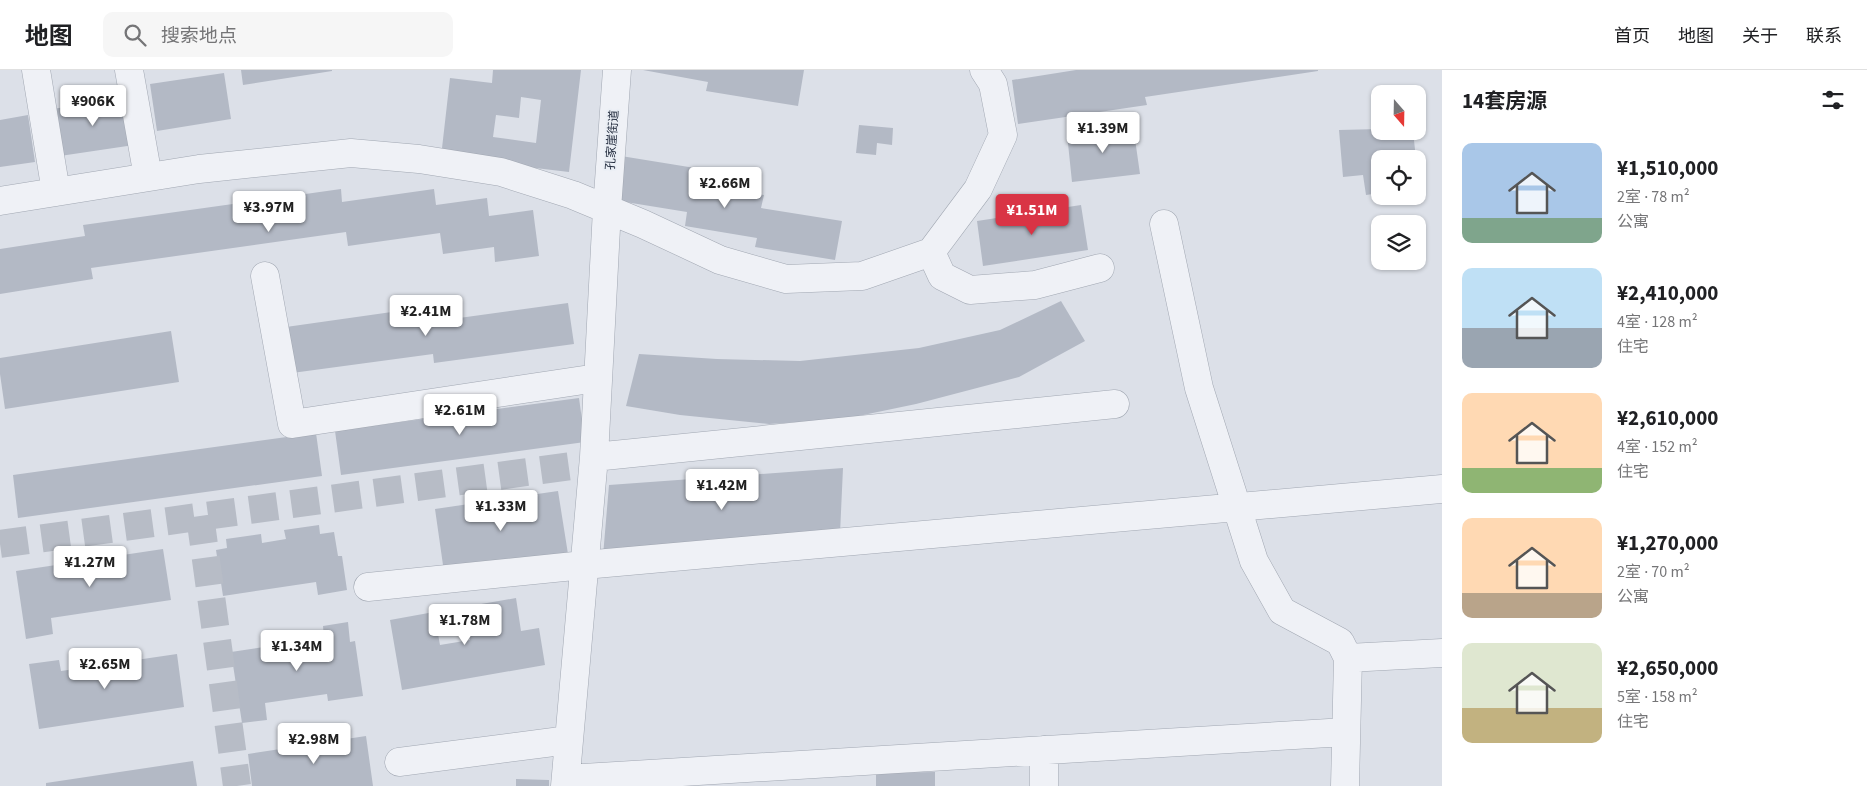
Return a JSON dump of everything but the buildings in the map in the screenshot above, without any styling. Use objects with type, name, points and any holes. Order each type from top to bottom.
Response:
[{"type":"street","points":[[36,70],[56,192]]},
{"type":"street","points":[[129,70],[148,177]]},
{"type":"street","name":"孔家崖街道","points":[[565,782],[594,457],[597,378],[617,70]]},
{"type":"street","points":[[0,201],[199,170],[351,153],[419,159],[501,172],[573,195],[720,260],[786,279],[862,276],[930,252],[978,189],[1003,136],[993,84],[984,70]]},
{"type":"street","points":[[1164,224],[1199,388],[1254,561],[1282,612],[1340,642],[1348,658],[1345,786]]},
{"type":"street","points":[[930,252],[942,276],[970,290],[1035,285],[1100,268]]},
{"type":"street","points":[[265,276],[292,424],[597,378]]},
{"type":"street","points":[[594,457],[1115,404]]},
{"type":"street","points":[[368,587],[584,564],[1442,489]]},
{"type":"street","points":[[1348,658],[1442,653]]},
{"type":"street","points":[[565,782],[1346,732]]},
{"type":"street","points":[[399,762],[569,740]]},
{"type":"street","points":[[1044,750],[1044,786]]},
{"type":"tunnel","points":[[0,544],[593,463]]},
{"type":"tunnel","points":[[200,516],[237,786]]}]
